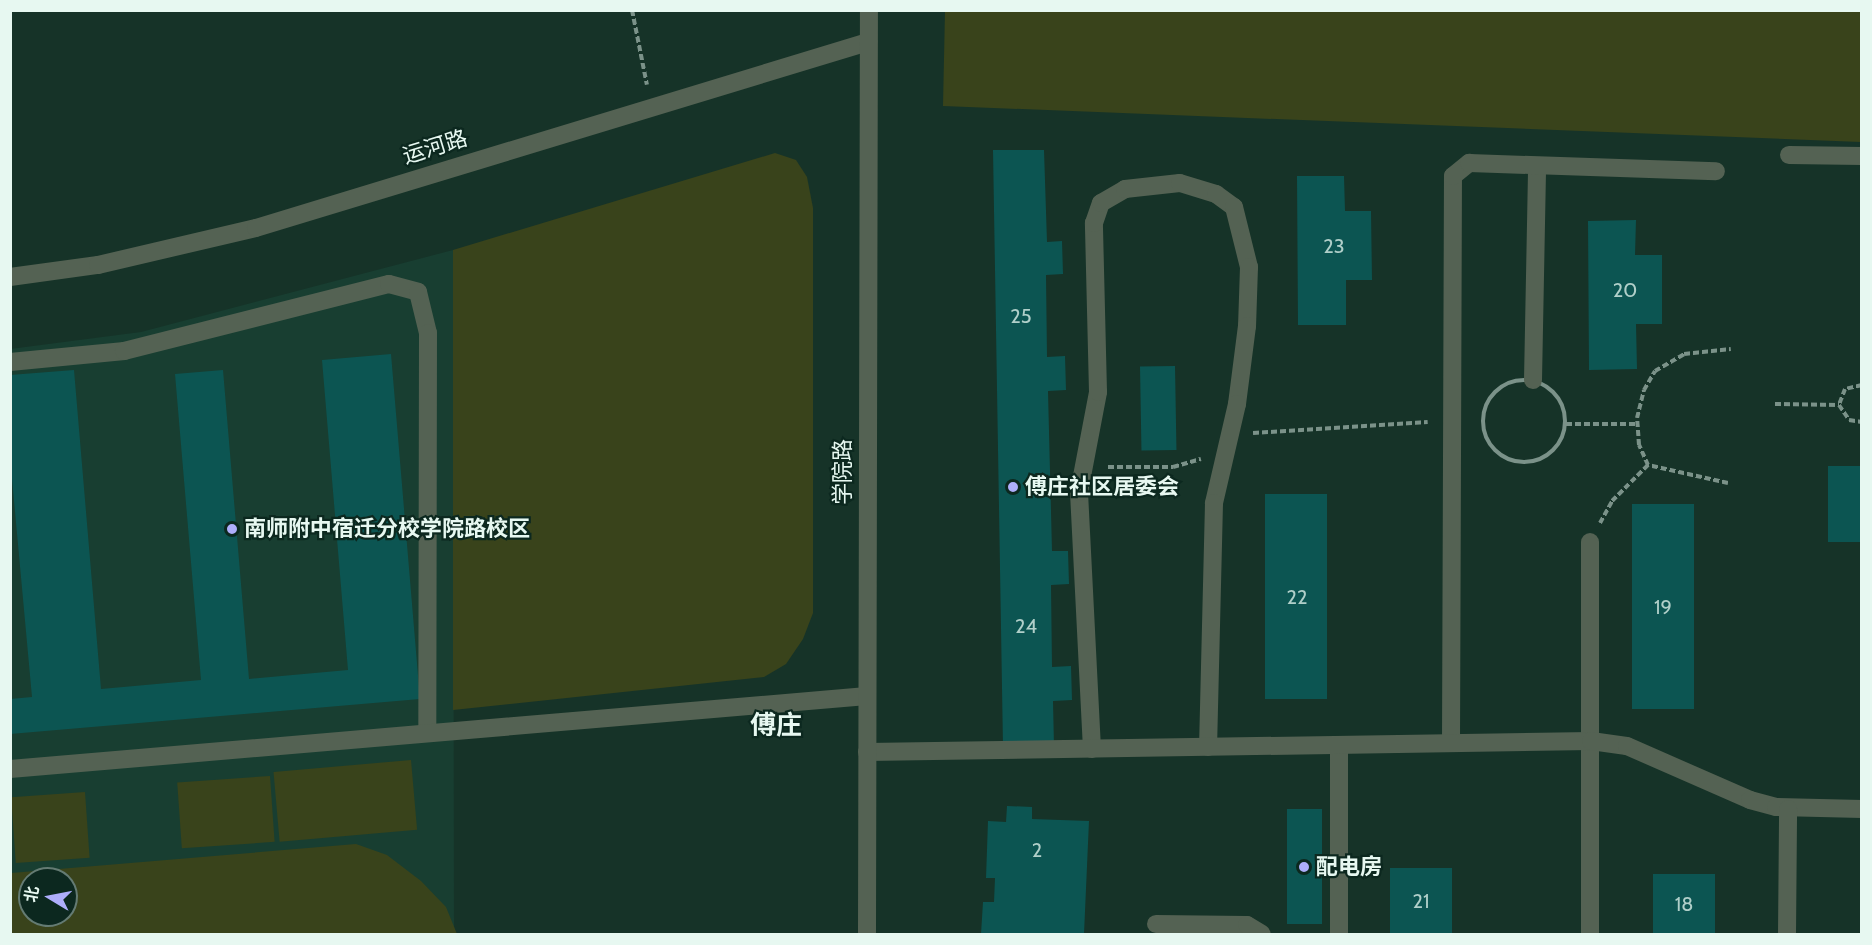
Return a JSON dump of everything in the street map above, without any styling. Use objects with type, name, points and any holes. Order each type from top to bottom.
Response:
[{"type":"street","name":"学院路","points":[[867,934],[869,10]]},
{"type":"street","name":"运河路","points":[[10,277],[98,265],[255,228],[868,42]]},
{"type":"street","points":[[1789,155],[1862,156]]},
{"type":"street","points":[[1451,743],[1453,176],[1468,164],[1716,171]]},
{"type":"street","points":[[1533,380],[1537,166]]},
{"type":"street","points":[[1092,748],[1080,492],[1098,392],[1094,223],[1101,203],[1125,189],[1154,184],[1180,183],[1216,194],[1234,207],[1243,231],[1249,267],[1247,326],[1237,404],[1214,503],[1211,537],[1208,747]]},
{"type":"street","points":[[10,362],[124,351],[389,284],[418,292],[428,333],[427,733]]},
{"type":"street","points":[[1590,542],[1592,741],[1590,934]]},
{"type":"street","points":[[10,769],[867,696]]},
{"type":"street","points":[[867,752],[1592,741],[1627,746],[1750,800],[1788,809],[1862,809]]},
{"type":"street","points":[[1339,745],[1339,934]]},
{"type":"street","points":[[1787,934],[1788,809]]},
{"type":"street","points":[[1156,924],[1247,925],[1262,934]]},
{"type":"path","points":[[632,10],[651,107]]},
{"type":"path","points":[[1648,465],[1639,445],[1638,424],[1644,390],[1655,371],[1684,354],[1731,349]]},
{"type":"path","points":[[1533,380],[1557,396],[1566,424],[1554,450],[1529,463],[1508,459],[1491,446],[1484,426],[1486,405],[1505,384],[1533,380]]},
{"type":"path","points":[[1839,405],[1845,389],[1862,385]]},
{"type":"path","points":[[1775,404],[1839,405]]},
{"type":"path","points":[[1839,405],[1849,420],[1862,422]]},
{"type":"path","points":[[1083,470],[1116,466],[1173,467],[1194,462],[1248,433],[1280,429],[1452,421]]},
{"type":"path","points":[[1566,424],[1638,424]]},
{"type":"path","points":[[1648,465],[1728,483]]},
{"type":"path","points":[[1590,542],[1612,501],[1648,465]]},
{"type":"shaded area","points":[[945,11],[1861,11],[1861,142],[943,106]]},
{"type":"shaded area","points":[[775,153],[796,160],[807,177],[813,208],[813,613],[803,639],[786,664],[764,677],[453,710],[453,250]]},
{"type":"shaded area","name":"南师附中宿迁分校学院路校区","points":[[453,250],[454,934],[11,934],[10,349],[141,332]]},
{"type":"shaded area","points":[[411,760],[417,830],[280,842],[274,772]]},
{"type":"shaded area","points":[[270,776],[275,842],[182,848],[177,782]]},
{"type":"shaded area","points":[[85,792],[90,858],[16,863],[11,797]]},
{"type":"shaded area","points":[[356,844],[387,855],[421,881],[446,907],[457,934],[11,934],[11,873],[18,872],[18,927],[78,927],[78,867]]},
{"type":"building","points":[[993,150],[1044,150],[1047,242],[1062,241],[1063,274],[1046,275],[1047,357],[1065,356],[1066,390],[1048,391],[1052,551],[1068,551],[1069,584],[1051,585],[1052,667],[1071,666],[1072,700],[1053,701],[1054,746],[1003,747]]},
{"type":"building","points":[[1297,176],[1344,176],[1345,211],[1371,211],[1372,280],[1346,280],[1346,325],[1298,325]]},
{"type":"building","points":[[1636,220],[1635,255],[1662,255],[1662,324],[1636,324],[1637,369],[1589,370],[1588,221]]},
{"type":"building","points":[[391,354],[420,699],[10,734],[10,699],[32,697],[10,457],[10,375],[74,370],[101,689],[201,680],[175,374],[223,370],[249,679],[348,670],[322,360]]},
{"type":"building","points":[[1175,366],[1176,450],[1141,451],[1140,367]]},
{"type":"building","points":[[1828,466],[1862,466],[1862,542],[1828,542]]},
{"type":"building","points":[[1265,494],[1327,494],[1327,699],[1265,699]]},
{"type":"building","points":[[1632,504],[1694,504],[1694,709],[1632,709]]},
{"type":"building","points":[[1007,806],[1032,807],[1032,819],[1089,821],[1084,934],[981,934],[983,902],[994,902],[995,878],[986,878],[988,821],[1006,822]]},
{"type":"building","name":"配电房","points":[[1287,809],[1322,809],[1322,924],[1287,924]]},
{"type":"building","points":[[1390,868],[1452,868],[1452,934],[1390,934]]},
{"type":"building","points":[[1653,874],[1715,874],[1715,934],[1653,934]]},
{"type":"place","name":"傅庄社区居委会","points":[[1013,487]]},
{"type":"place","name":"南师附中宿迁分校学院路校区","points":[[232,529]]},
{"type":"place","name":"配电房","points":[[1304,867]]},
{"type":"district","name":"傅庄","points":[[776,726]]}]
